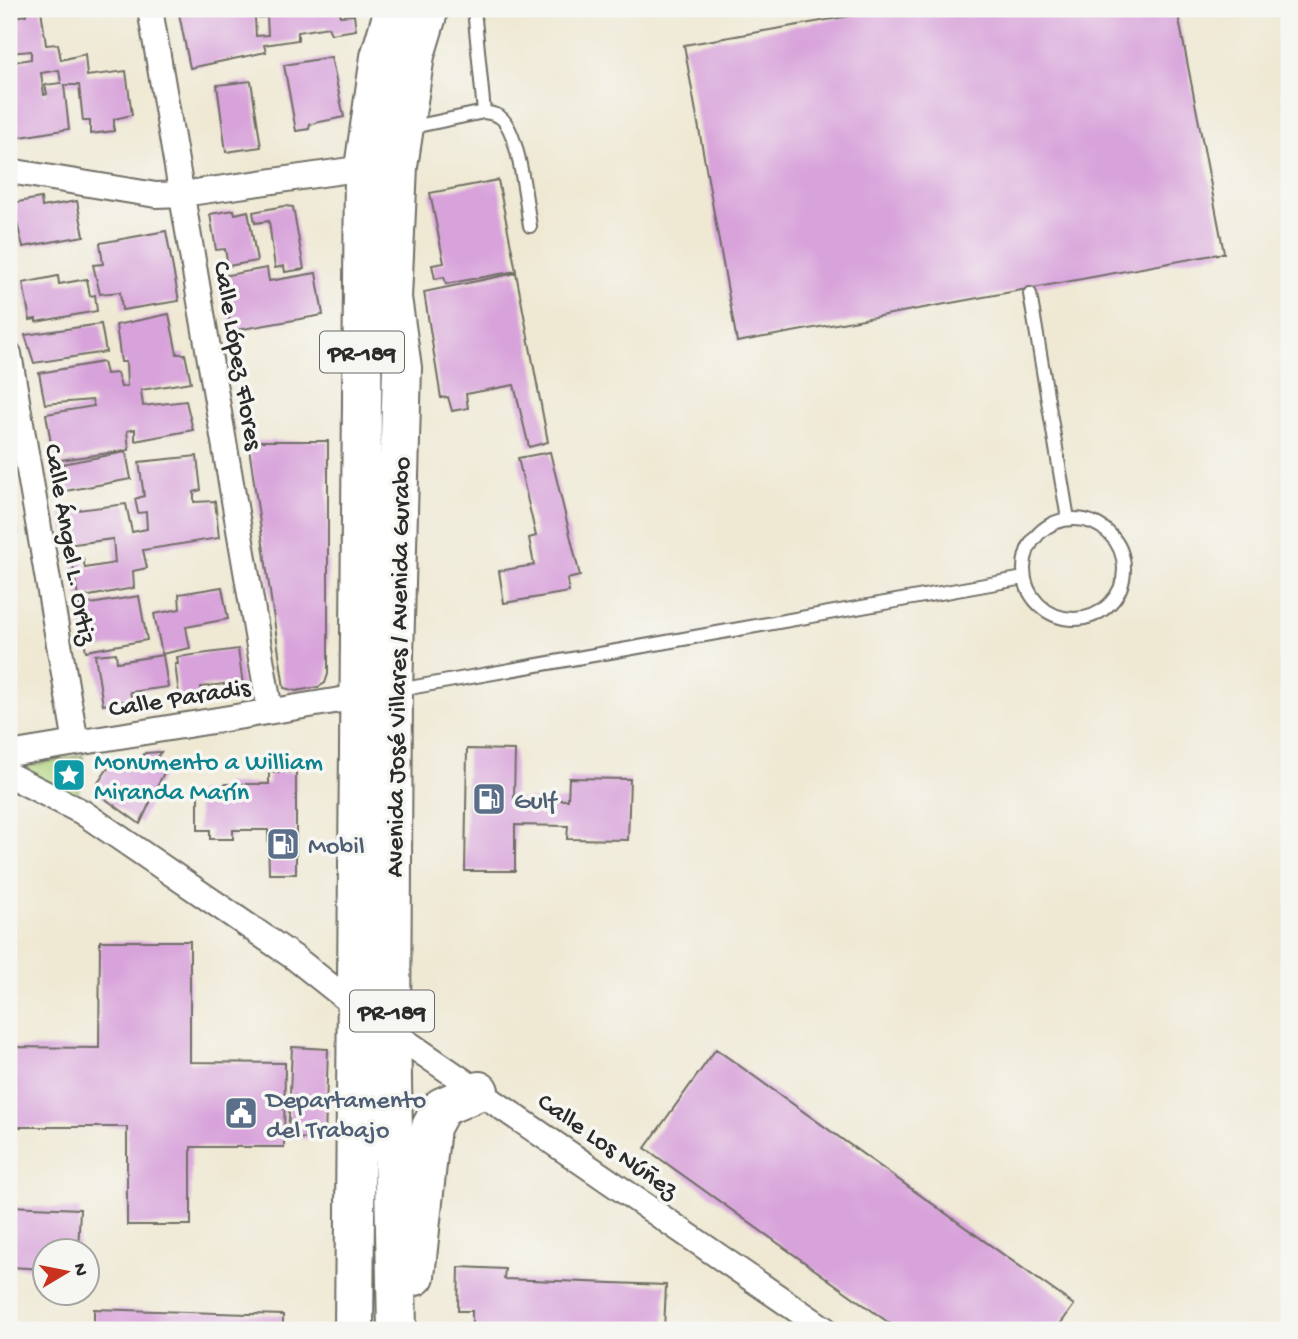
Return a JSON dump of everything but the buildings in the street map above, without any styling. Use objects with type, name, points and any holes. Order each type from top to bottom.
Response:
[{"type":"main road","name":"Avenida José Villares / Avenida Gurabo","points":[[394,9],[380,57],[363,168],[376,694],[391,1031],[397,1330]]},
{"type":"main road","name":"Avenida José Villares / Avenida Gurabo","points":[[354,1330],[358,852],[376,694],[402,368],[392,298],[398,166],[415,55],[429,9]]},
{"type":"main road","points":[[358,852],[367,953],[391,1031]]},
{"type":"main road","points":[[409,1330],[431,1127],[442,1107],[479,1091]]},
{"type":"street","name":"Calle López Flores","points":[[150,9],[270,711]]},
{"type":"street","points":[[9,172],[156,195],[182,194],[363,168]]},
{"type":"street","name":"Calle Ángel L. Ortiz","points":[[9,354],[76,743]]},
{"type":"street","name":"Calle Paradis","points":[[9,754],[376,694]]},
{"type":"street","name":"Calle Los Núñez","points":[[9,775],[82,812],[295,958],[357,1008],[826,1330]]},
{"type":"lane","points":[[474,9],[484,111]]},
{"type":"lane","points":[[404,128],[484,111],[499,116],[506,122],[515,144],[530,226]]},
{"type":"lane","points":[[1030,294],[1068,519]]},
{"type":"lane","points":[[1068,519],[1086,520],[1102,526],[1114,538],[1123,554],[1125,572],[1119,592],[1107,608],[1088,618],[1067,620],[1048,612],[1033,598],[1024,578],[1025,558],[1034,539],[1049,526],[1068,519]]},
{"type":"lane","points":[[376,694],[1024,578]]},
{"type":"green space","points":[[83,755],[77,796],[9,769]]},
{"type":"place","name":"Monumento a William Miranda Marín","points":[[69,775]]},
{"type":"place","name":"Gulf","points":[[489,799]]},
{"type":"place","name":"Mobil","points":[[283,844]]},
{"type":"place","name":"Departamento del Trabajo","points":[[241,1113]]}]
